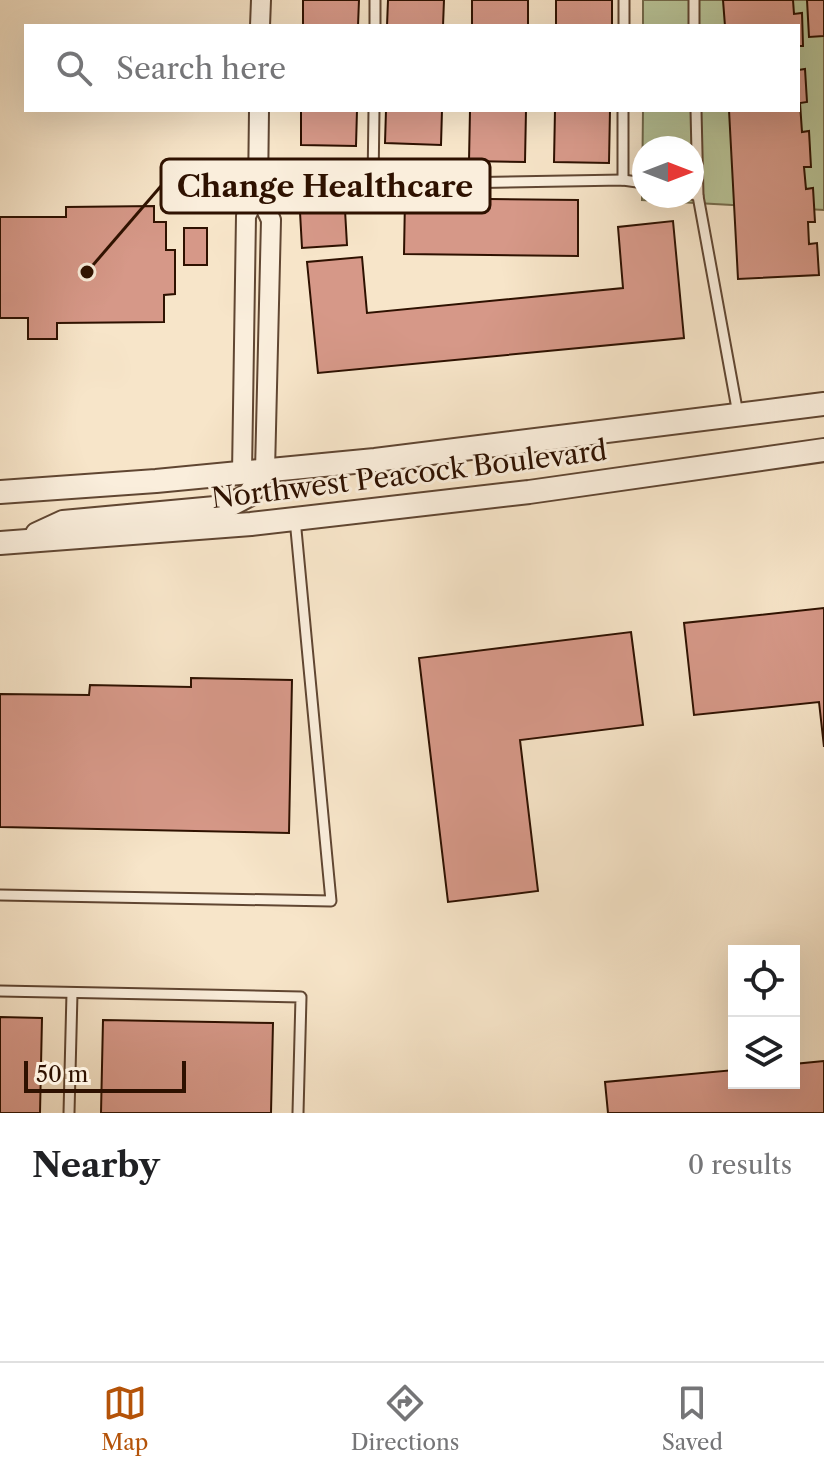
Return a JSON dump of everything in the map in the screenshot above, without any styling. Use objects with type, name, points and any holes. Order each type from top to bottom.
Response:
[{"type":"street","points":[[260,24],[261,0]]},
{"type":"street","points":[[242,473],[246,216],[258,183],[259,112]]},
{"type":"street","points":[[10,542],[63,522],[226,507],[249,495],[265,471],[271,220],[258,183]]},
{"type":"street","name":"Northwest Peacock Boulevard","points":[[0,492],[375,460],[824,404]]},
{"type":"street","name":"Northwest Peacock Boulevard","points":[[10,542],[295,519],[638,478],[824,450]]},
{"type":"lane","points":[[375,0],[375,24]]},
{"type":"lane","points":[[624,0],[624,24]]},
{"type":"lane","points":[[694,0],[694,24]]},
{"type":"lane","points":[[373,184],[374,112]]},
{"type":"lane","points":[[623,112],[623,180]]},
{"type":"lane","points":[[696,112],[696,136]]},
{"type":"lane","points":[[258,183],[632,181]]},
{"type":"lane","points":[[698,208],[738,414]]},
{"type":"lane","points":[[0,895],[331,901],[295,519]]},
{"type":"lane","points":[[0,991],[301,997],[298,1113]]},
{"type":"lane","points":[[69,1113],[72,993]]},
{"type":"green space","points":[[643,0],[824,0],[824,210],[704,203],[704,136],[643,136],[643,112],[800,112],[800,24],[643,24]]},
{"type":"building","points":[[303,0],[359,0],[358,24],[303,24]]},
{"type":"building","points":[[388,0],[444,0],[443,24],[387,24]]},
{"type":"building","points":[[472,0],[528,0],[528,24],[472,24]]},
{"type":"building","points":[[556,0],[612,0],[612,24],[556,24]]},
{"type":"building","points":[[723,0],[793,0],[794,14],[802,13],[803,46],[800,46],[800,24],[725,24]]},
{"type":"building","points":[[807,0],[824,0],[824,36],[809,37]]},
{"type":"building","points":[[805,69],[807,102],[800,103],[800,70]]},
{"type":"building","points":[[800,103],[802,132],[809,131],[811,167],[804,167],[806,189],[813,188],[815,222],[808,222],[809,244],[817,243],[819,275],[738,279],[729,112],[800,112]]},
{"type":"building","points":[[301,112],[357,112],[356,146],[301,145]]},
{"type":"building","points":[[386,112],[442,112],[441,145],[385,143]]},
{"type":"building","points":[[470,112],[526,112],[525,162],[469,161]]},
{"type":"building","points":[[555,112],[610,112],[609,163],[554,162]]},
{"type":"building","points":[[405,198],[578,200],[578,256],[404,254]]},
{"type":"building","points":[[154,206],[154,222],[166,222],[166,250],[175,250],[175,294],[164,295],[164,322],[57,323],[57,339],[28,339],[28,318],[0,318],[0,217],[66,217],[66,207]]},
{"type":"building","points":[[345,210],[347,245],[302,248],[300,212]]},
{"type":"building","points":[[673,221],[684,338],[318,373],[307,262],[362,257],[367,313],[623,288],[618,227]]},
{"type":"building","points":[[184,228],[207,228],[207,265],[184,265]]},
{"type":"building","points":[[824,608],[824,747],[819,702],[694,715],[684,623]]},
{"type":"building","points":[[631,632],[643,725],[520,740],[538,891],[448,902],[419,658]]},
{"type":"building","points":[[191,678],[292,680],[289,833],[0,827],[0,694],[89,695],[90,685],[191,687]]},
{"type":"building","points":[[0,1017],[42,1018],[40,1113],[0,1113]]},
{"type":"building","points":[[103,1020],[273,1023],[271,1113],[101,1113]]},
{"type":"building","points":[[824,1061],[824,1113],[608,1113],[605,1082],[728,1071],[728,1089],[800,1089],[800,1063]]},
{"type":"place","name":"Change Healthcare","points":[[87,272]]}]
